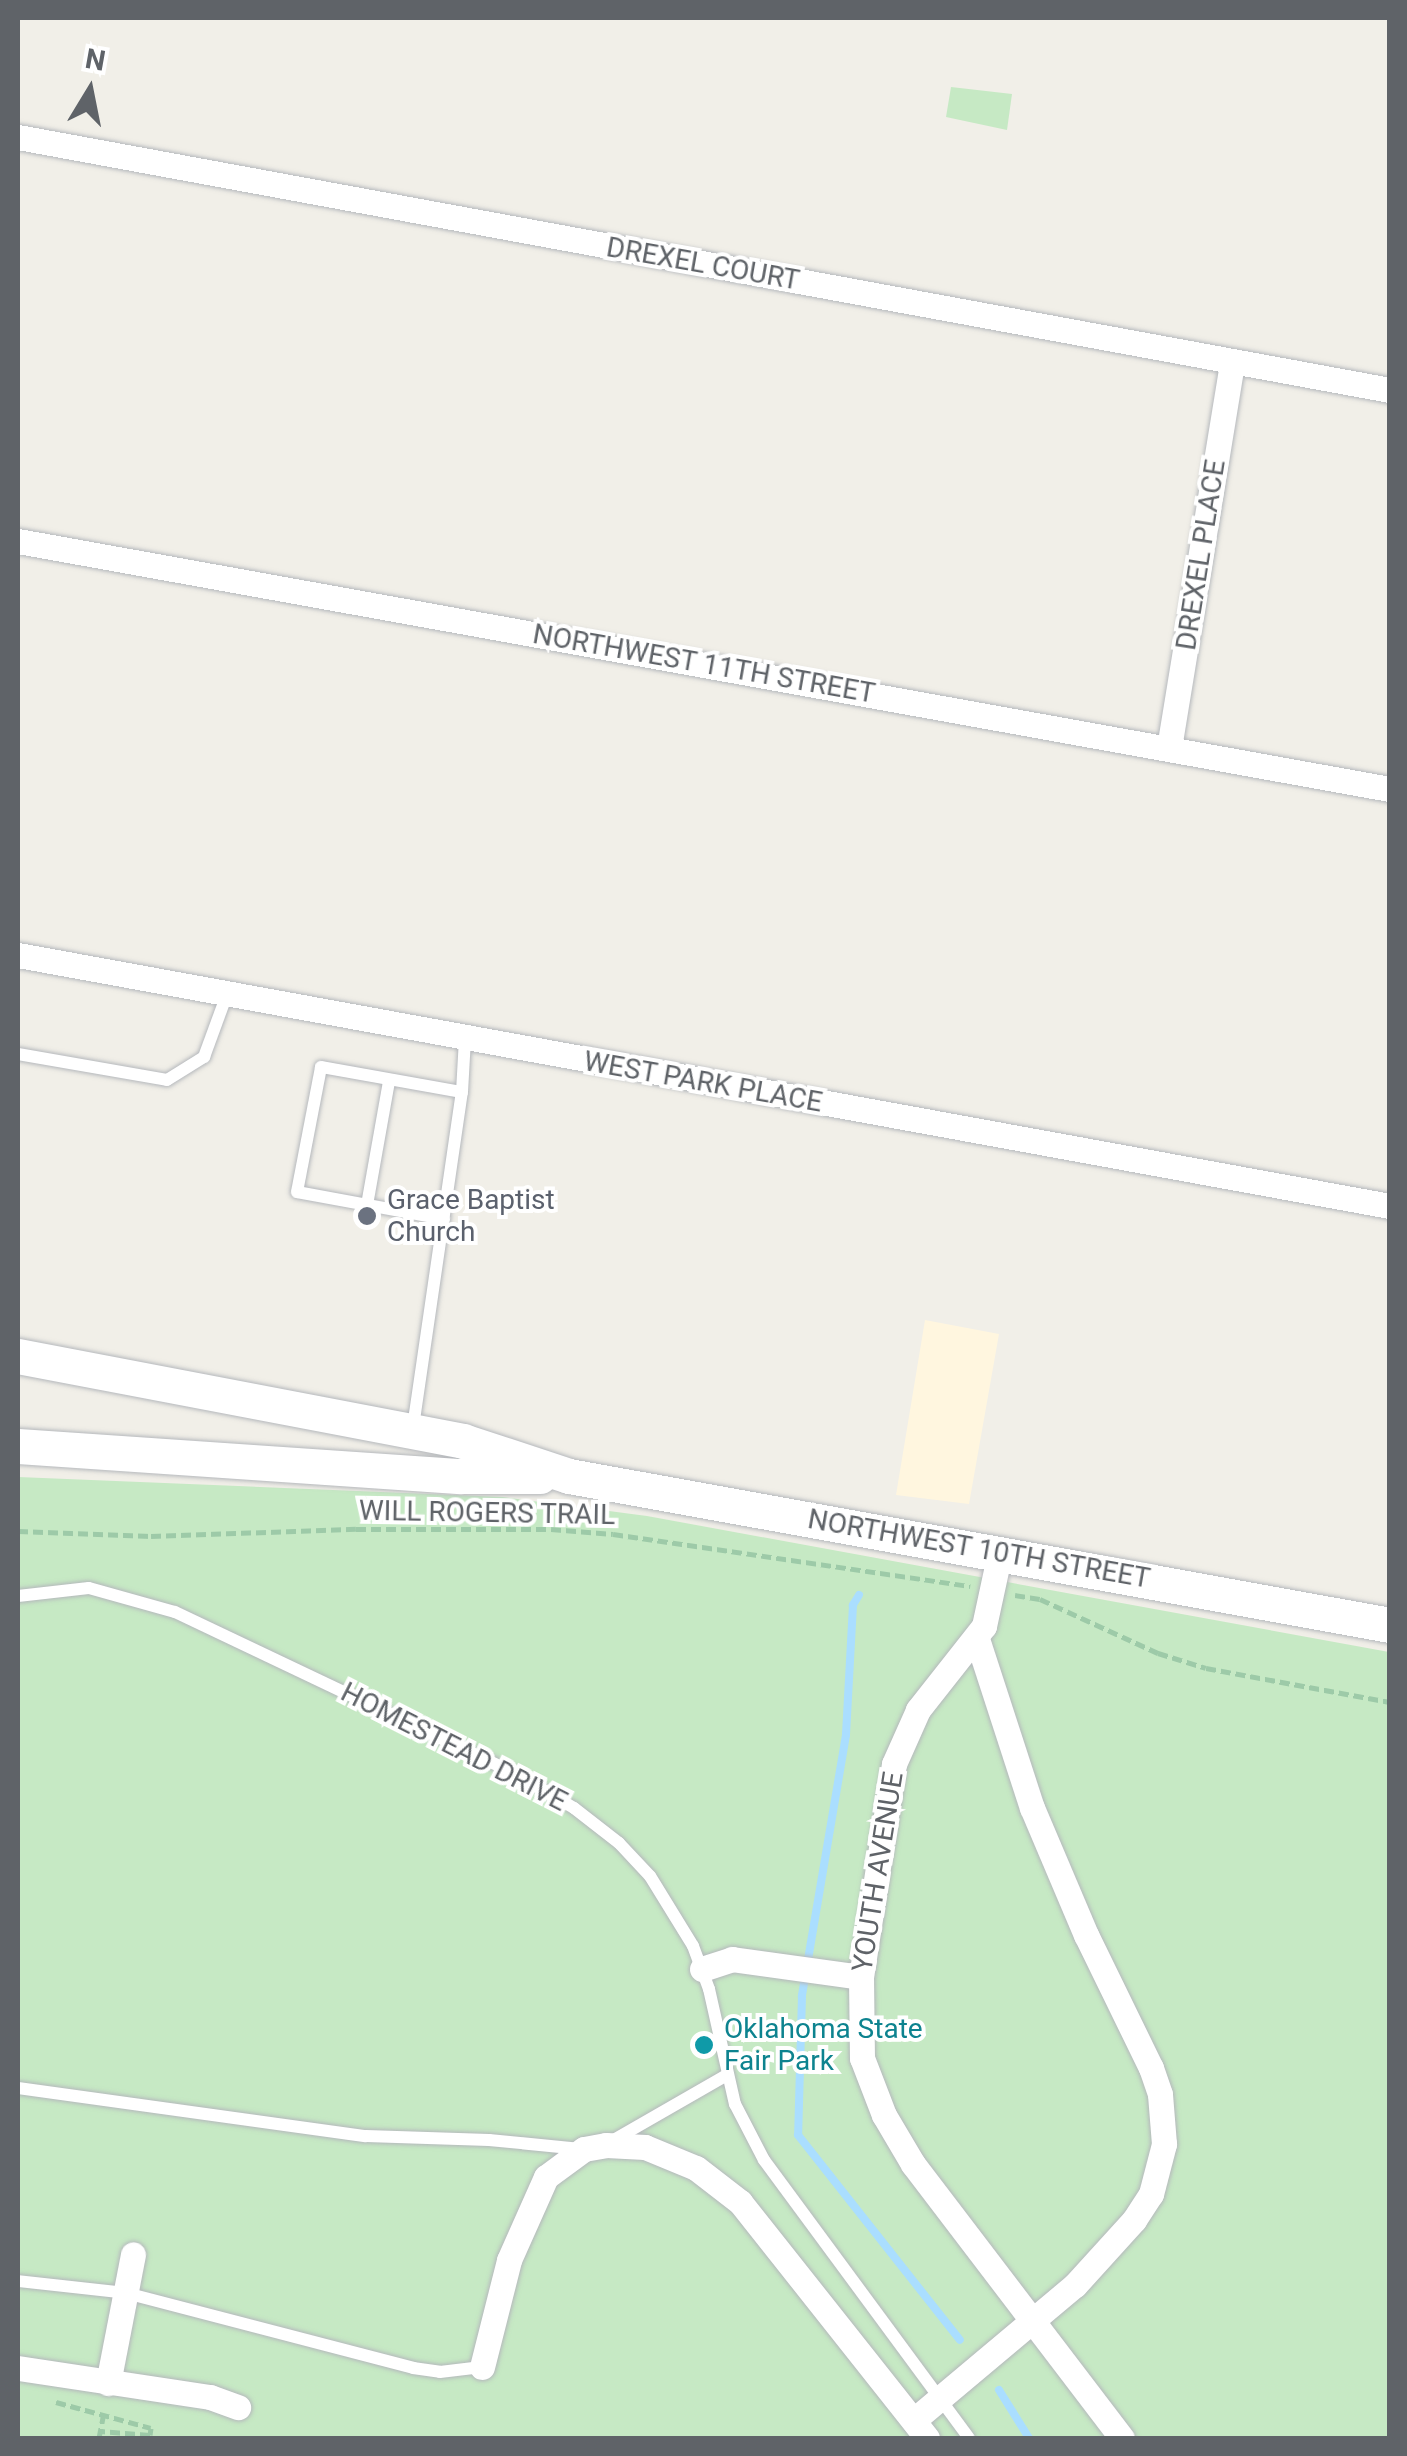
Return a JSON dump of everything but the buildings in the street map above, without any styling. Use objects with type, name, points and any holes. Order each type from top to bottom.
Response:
[{"type":"main road","name":"NORTHWEST 10TH STREET","points":[[18,1356],[463,1441],[569,1476],[1390,1625]]},
{"type":"main road","name":"NORTHWEST 10TH STREET","points":[[18,1446],[461,1476],[569,1476]]},
{"type":"street","name":"DREXEL COURT","points":[[18,137],[1390,390]]},
{"type":"street","name":"DREXEL PLACE","points":[[1169,748],[1232,362]]},
{"type":"street","name":"NORTHWEST 11TH STREET","points":[[18,540],[1390,790]]},
{"type":"street","name":"WEST PARK PLACE","points":[[18,956],[1390,1206]]},
{"type":"street","name":"YOUTH AVENUE","points":[[1000,1552],[990,1612],[977,1639],[918,1710],[894,1764],[862,1977],[862,2058],[884,2115],[967,2240],[1122,2438]]},
{"type":"street","points":[[482,2367],[509,2260],[546,2176],[595,2147],[664,2152],[696,2168],[740,2202],[920,2429],[939,2399],[1075,2286],[1142,2207],[1160,2169],[1164,2119],[1151,2068],[1086,1936],[1032,1808],[977,1639]]},
{"type":"street","points":[[702,1969],[732,1959],[862,1977]]},
{"type":"street","points":[[108,2383],[134,2254]]},
{"type":"street","points":[[18,2368],[210,2397],[238,2407]]},
{"type":"lane","points":[[18,1054],[167,1080],[204,1057],[227,994]]},
{"type":"lane","points":[[412,1431],[462,1092],[465,1038]]},
{"type":"lane","points":[[444,1219],[297,1192],[321,1067],[462,1092]]},
{"type":"lane","points":[[367,1205],[389,1081]]},
{"type":"lane","name":"HOMESTEAD DRIVE","points":[[18,1596],[89,1588],[174,1612],[516,1774],[574,1808],[619,1843],[672,1909],[702,1969],[735,2104],[764,2160],[969,2438]]},
{"type":"lane","points":[[18,2088],[366,2136],[595,2147],[727,2076]]},
{"type":"lane","points":[[18,2281],[126,2293],[413,2368],[440,2372],[482,2367]]},
{"type":"path","name":"WILL ROGERS TRAIL","points":[[18,1531],[151,1536],[356,1529],[550,1529],[613,1534],[953,1584]]},
{"type":"path","points":[[1040,1599],[1158,1653],[1206,1668],[1390,1702]]},
{"type":"path","points":[[71,2394],[54,2394],[52,2401],[104,2413],[151,2428],[150,2435],[100,2435],[104,2413]]},
{"type":"shaded area","points":[[925,1320],[999,1334],[969,1504],[896,1495]]},
{"type":"green space","points":[[951,87],[1012,94],[1007,130],[946,117]]},
{"type":"green space","name":"Oklahoma State Fair Park","points":[[18,1477],[503,1497],[647,1516],[1389,1652],[1389,2438],[18,2438]]},
{"type":"waterway","points":[[859,1595],[853,1605],[846,1735],[802,1996],[798,2135],[960,2340]]},
{"type":"waterway","points":[[999,2390],[1029,2438]]},
{"type":"place","name":"Grace Baptist Church","points":[[367,1216]]},
{"type":"place","name":"Oklahoma State Fair Park","points":[[704,2045]]}]
